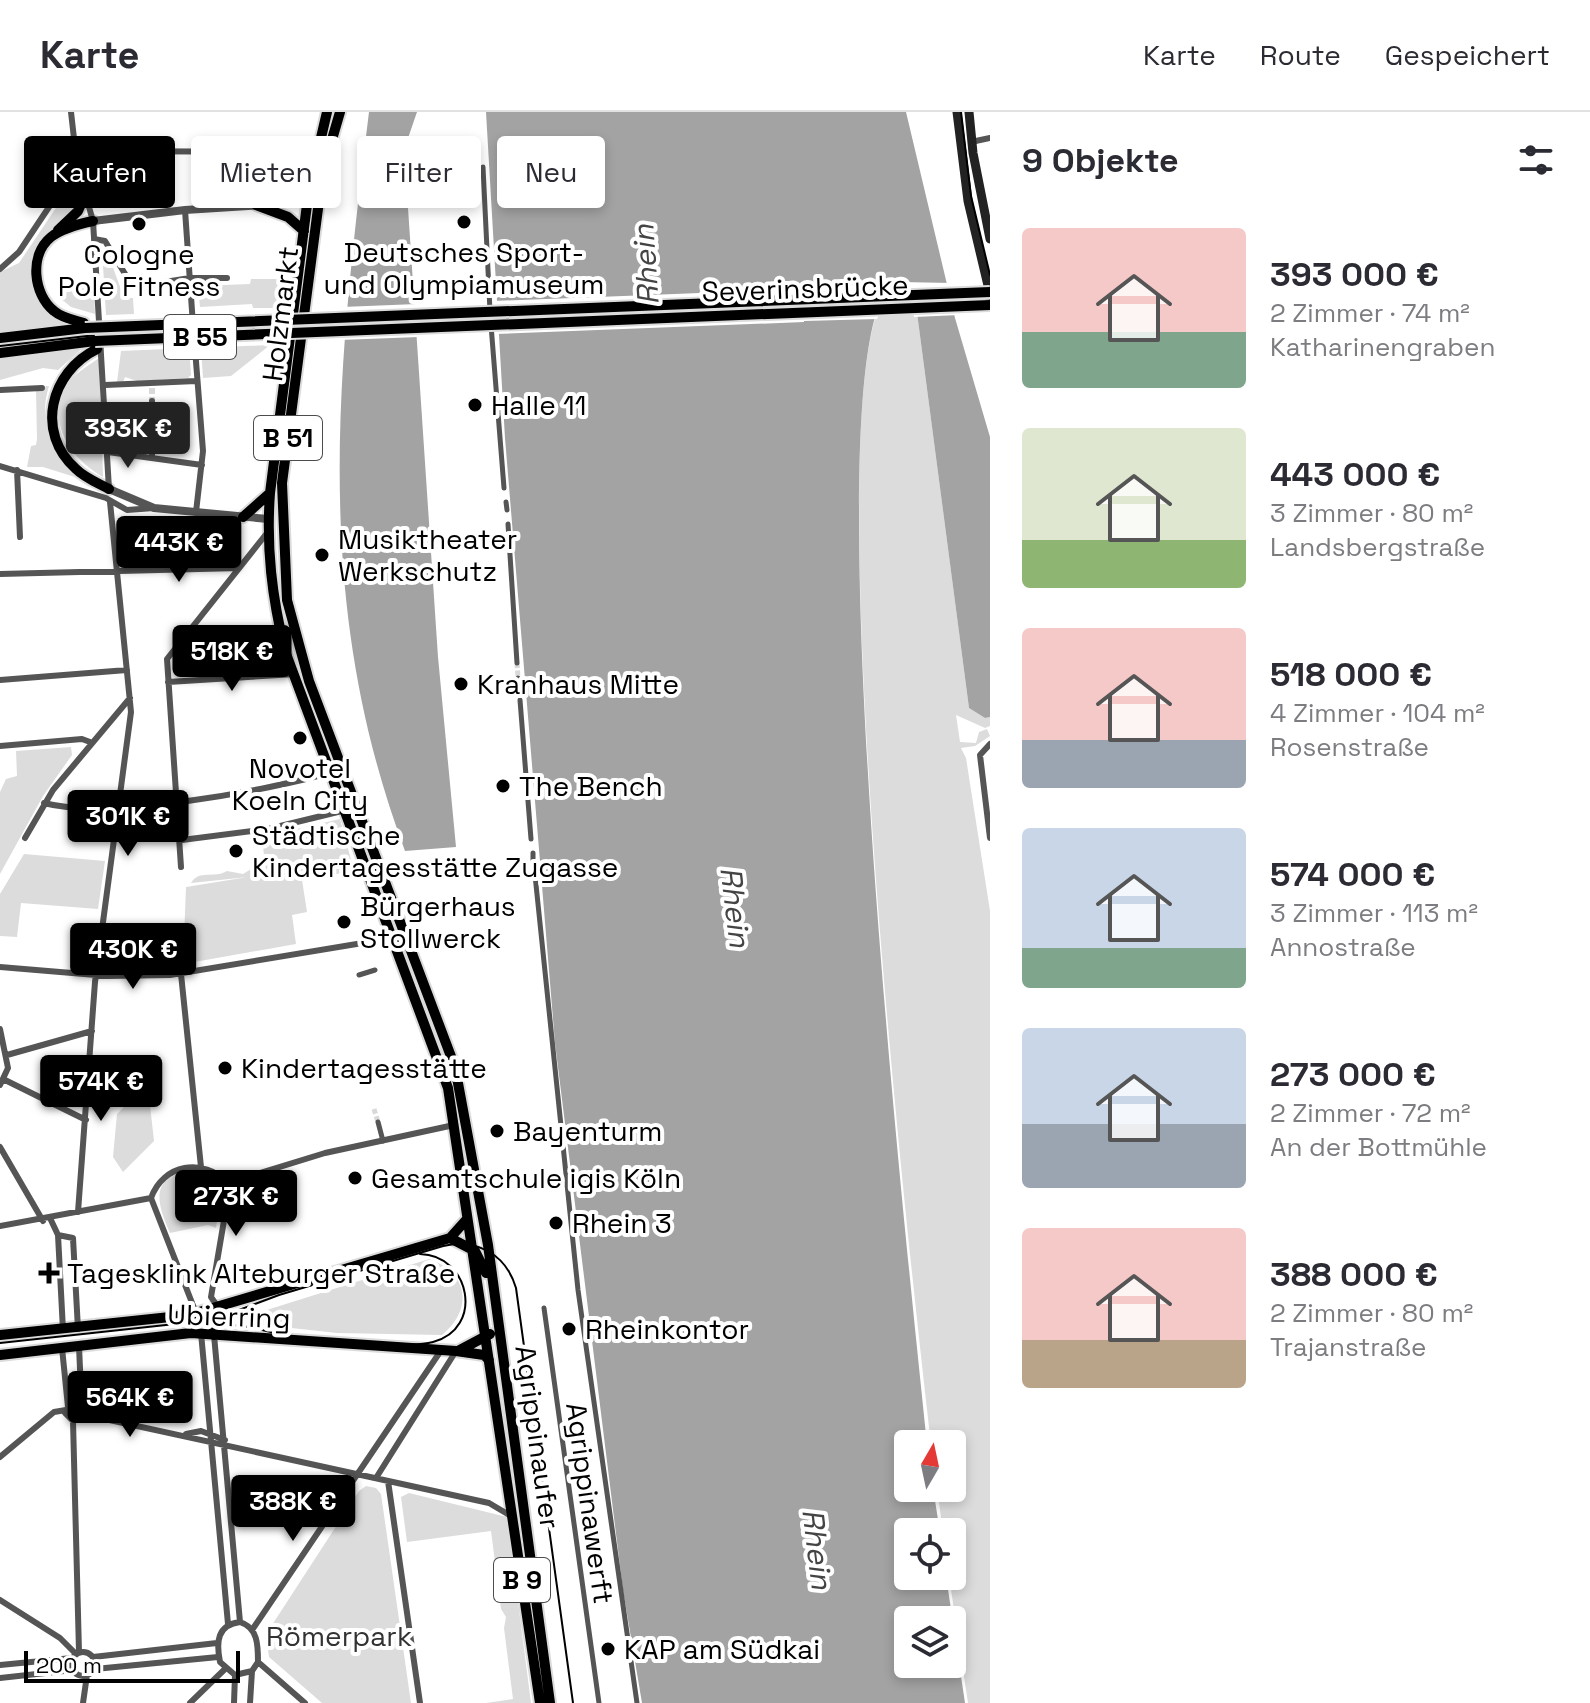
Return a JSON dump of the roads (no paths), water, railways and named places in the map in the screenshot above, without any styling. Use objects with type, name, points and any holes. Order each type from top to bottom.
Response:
[{"type":"main road","name":"Holzmarkt","points":[[320,136],[327,112]]},
{"type":"main road","name":"Holzmarkt","points":[[333,136],[340,112]]},
{"type":"main road","points":[[957,112],[968,201],[990,293]]},
{"type":"main road","points":[[969,112],[978,187],[989,229]]},
{"type":"main road","points":[[968,201],[978,187]]},
{"type":"main road","points":[[79,208],[54,235],[38,259],[39,284],[47,303],[61,316],[84,325]]},
{"type":"main road","points":[[263,208],[297,222],[304,231]]},
{"type":"main road","name":"Holzmarkt","points":[[268,519],[304,231],[312,208]]},
{"type":"main road","name":"Holzmarkt","points":[[282,529],[282,483],[313,208]]},
{"type":"main road","points":[[54,235],[93,221]]},
{"type":"main road","name":"Severinsbrücke","points":[[84,325],[990,293]]},
{"type":"main road","name":"Severinsbrücke","points":[[0,353],[95,341],[990,305]]},
{"type":"main road","points":[[0,338],[84,325]]},
{"type":"main road","points":[[109,489],[74,468],[59,449],[51,420],[58,387],[71,366],[90,352],[135,340]]},
{"type":"main road","points":[[243,517],[270,493]]},
{"type":"main road","points":[[268,519],[282,529]]},
{"type":"main road","name":"B 51","points":[[268,519],[272,601],[288,659],[346,810],[447,1044],[482,1216]]},
{"type":"main road","name":"B 51","points":[[282,529],[287,600],[303,660],[444,1071],[485,1338]]},
{"type":"main road","points":[[288,659],[303,660]]},
{"type":"main road","points":[[459,1154],[466,1157],[471,1152]]},
{"type":"main road","points":[[482,1216],[478,1221],[468,1217],[461,1230],[450,1238],[472,1248],[481,1258],[492,1284]]},
{"type":"main road","name":"Agrippinaufer","points":[[482,1216],[550,1703]]},
{"type":"main road","name":"Ubierring","points":[[0,1335],[78,1329],[200,1312],[450,1238]]},
{"type":"main road","points":[[200,1312],[210,1315],[214,1335]]},
{"type":"main road","points":[[456,1351],[485,1338],[496,1320]]},
{"type":"main road","name":"Ubierring","points":[[0,1355],[201,1333],[456,1351]]},
{"type":"main road","name":"Agrippinaufer","points":[[485,1338],[540,1703]]},
{"type":"main road","points":[[456,1351],[484,1355],[489,1360]]},
{"type":"main road","name":"B 9","points":[[518,1547],[524,1545],[530,1550]]},
{"type":"street","points":[[71,112],[73,136]]},
{"type":"street","points":[[971,142],[990,138]]},
{"type":"street","points":[[483,167],[504,488]]},
{"type":"street","points":[[978,187],[990,185]]},
{"type":"street","points":[[0,269],[19,252],[48,208]]},
{"type":"street","points":[[90,208],[105,385],[109,489],[154,508]]},
{"type":"street","points":[[93,221],[213,208]]},
{"type":"street","points":[[185,210],[202,465],[196,512]]},
{"type":"street","points":[[94,239],[105,241],[133,287],[190,278],[227,278]]},
{"type":"street","points":[[105,385],[196,381]]},
{"type":"street","points":[[0,390],[42,388]]},
{"type":"street","points":[[152,401],[152,458]]},
{"type":"street","points":[[108,452],[202,465]]},
{"type":"street","points":[[0,466],[106,498],[127,510],[154,508],[268,519]]},
{"type":"street","points":[[17,470],[20,537]]},
{"type":"street","points":[[78,1212],[97,976],[131,697],[110,502]]},
{"type":"street","points":[[506,502],[507,510]]},
{"type":"street","points":[[508,524],[517,663]]},
{"type":"street","points":[[181,867],[182,840],[167,659],[267,533]]},
{"type":"street","points":[[0,574],[239,568]]},
{"type":"street","points":[[0,680],[127,670]]},
{"type":"street","points":[[168,682],[295,674]]},
{"type":"street","points":[[25,838],[44,803],[90,742],[131,697]]},
{"type":"street","points":[[520,700],[531,839]]},
{"type":"street","points":[[0,746],[82,739],[90,742]]},
{"type":"street","points":[[990,744],[980,755],[990,838]]},
{"type":"street","points":[[44,803],[119,808],[298,782],[332,772]]},
{"type":"street","points":[[182,840],[268,829],[346,810]]},
{"type":"street","points":[[535,875],[558,1127],[578,1290],[583,1305],[637,1703]]},
{"type":"street","points":[[0,967],[97,976],[181,974],[400,938]]},
{"type":"street","points":[[359,975],[375,970]]},
{"type":"street","points":[[181,974],[201,1167]]},
{"type":"street","points":[[0,1029],[7,1055],[2,1082],[86,1120]]},
{"type":"street","points":[[7,1055],[92,1031]]},
{"type":"street","points":[[378,1122],[383,1142]]},
{"type":"street","points":[[228,1183],[325,1153],[454,1125]]},
{"type":"street","points":[[0,1147],[58,1235],[63,1330]]},
{"type":"street","points":[[200,1312],[151,1198],[160,1180],[173,1171],[201,1167],[216,1172],[228,1183],[211,1297],[218,1307]]},
{"type":"street","points":[[0,1226],[46,1220],[151,1198]]},
{"type":"street","points":[[58,1235],[73,1238],[78,1329]]},
{"type":"street","name":"Agrippinawerft","points":[[544,1308],[599,1703]]},
{"type":"street","points":[[201,1333],[228,1624]]},
{"type":"street","points":[[214,1335],[227,1443],[240,1622]]},
{"type":"street","points":[[79,1346],[81,1411],[73,1421],[83,1703]]},
{"type":"street","points":[[62,1348],[66,1416],[73,1421]]},
{"type":"street","points":[[376,1478],[456,1351]]},
{"type":"street","points":[[305,1703],[258,1662],[252,1630],[440,1352]]},
{"type":"street","points":[[0,1457],[54,1412],[67,1408],[183,1435],[210,1437],[357,1475],[489,1503],[514,1518]]},
{"type":"street","points":[[388,1481],[420,1703]]},
{"type":"street","points":[[489,1503],[502,1500],[509,1490]]},
{"type":"street","points":[[0,1600],[60,1638],[95,1669]]},
{"type":"street","points":[[252,1630],[240,1622],[228,1624],[219,1633],[217,1643],[218,1657],[225,1669],[235,1675],[252,1671]]},
{"type":"street","points":[[0,1665],[217,1643]]},
{"type":"street","points":[[0,1678],[80,1673],[218,1657]]},
{"type":"street","points":[[250,1703],[252,1671],[258,1662]]},
{"type":"street","points":[[190,1703],[225,1669]]},
{"type":"street","points":[[234,1703],[235,1675]]},
{"type":"water","points":[[369,112],[417,112],[409,136],[366,136]]},
{"type":"water","name":"Rhein","points":[[486,112],[906,112],[955,318],[990,437],[990,717],[985,718],[969,708],[914,290],[905,281],[891,284],[868,351],[859,478],[862,646],[872,836],[903,1207],[926,1430],[894,1430],[894,1502],[935,1502],[938,1518],[894,1518],[894,1590],[948,1590],[950,1606],[894,1606],[894,1678],[961,1678],[965,1703],[642,1703],[623,1590],[555,1043],[505,438]]},
{"type":"water","points":[[358,208],[408,208],[438,657],[456,847],[405,851],[375,758],[355,666],[344,575],[340,484],[348,301]]},
{"type":"tunnel","points":[[152,388],[152,401]]},
{"type":"tunnel","points":[[517,663],[518,678]]},
{"type":"tunnel","points":[[518,685],[520,700]]},
{"type":"tunnel","points":[[374,1109],[378,1122]]},
{"type":"tram line","points":[[961,112],[971,196],[990,275]]},
{"type":"tram line","points":[[0,346],[87,336],[990,299]]},
{"type":"tram line","points":[[0,1343],[212,1320],[279,1295],[443,1246],[467,1244],[488,1251],[505,1266],[516,1288],[573,1703]]},
{"type":"tram line","points":[[218,1324],[318,1341],[433,1342],[449,1334],[460,1322],[465,1308],[465,1293],[460,1279],[450,1266],[437,1257],[420,1254]]},
{"type":"place","name":"Deutsches Sport- und Olympiamuseum","points":[[464,222]]},
{"type":"place","name":"Cologne Pole Fitness","points":[[139,224]]},
{"type":"place","name":"Halle 11","points":[[475,405]]},
{"type":"place","name":"Musiktheater Werkschutz","points":[[322,555]]},
{"type":"place","name":"Kranhaus Mitte","points":[[461,684]]},
{"type":"place","name":"Novotel Koeln City","points":[[300,738]]},
{"type":"place","name":"The Bench","points":[[503,786]]},
{"type":"place","name":"Städtische Kindertagesstätte Zugasse","points":[[236,851]]},
{"type":"place","name":"Bürgerhaus Stollwerck","points":[[344,922]]},
{"type":"place","name":"Kindertagesstätte","points":[[225,1068]]},
{"type":"place","name":"Bayenturm","points":[[497,1131]]},
{"type":"place","name":"Gesamtschule igis Köln","points":[[355,1178]]},
{"type":"place","name":"Rhein 3","points":[[556,1223]]},
{"type":"place","name":"Tagesklink Alteburger Straße","points":[[49,1273]]},
{"type":"place","name":"Rheinkontor","points":[[569,1329]]},
{"type":"place","name":"KAP am Südkai","points":[[608,1649]]},
{"type":"park label","name":"Römerpark","points":[[339,1636]]}]
